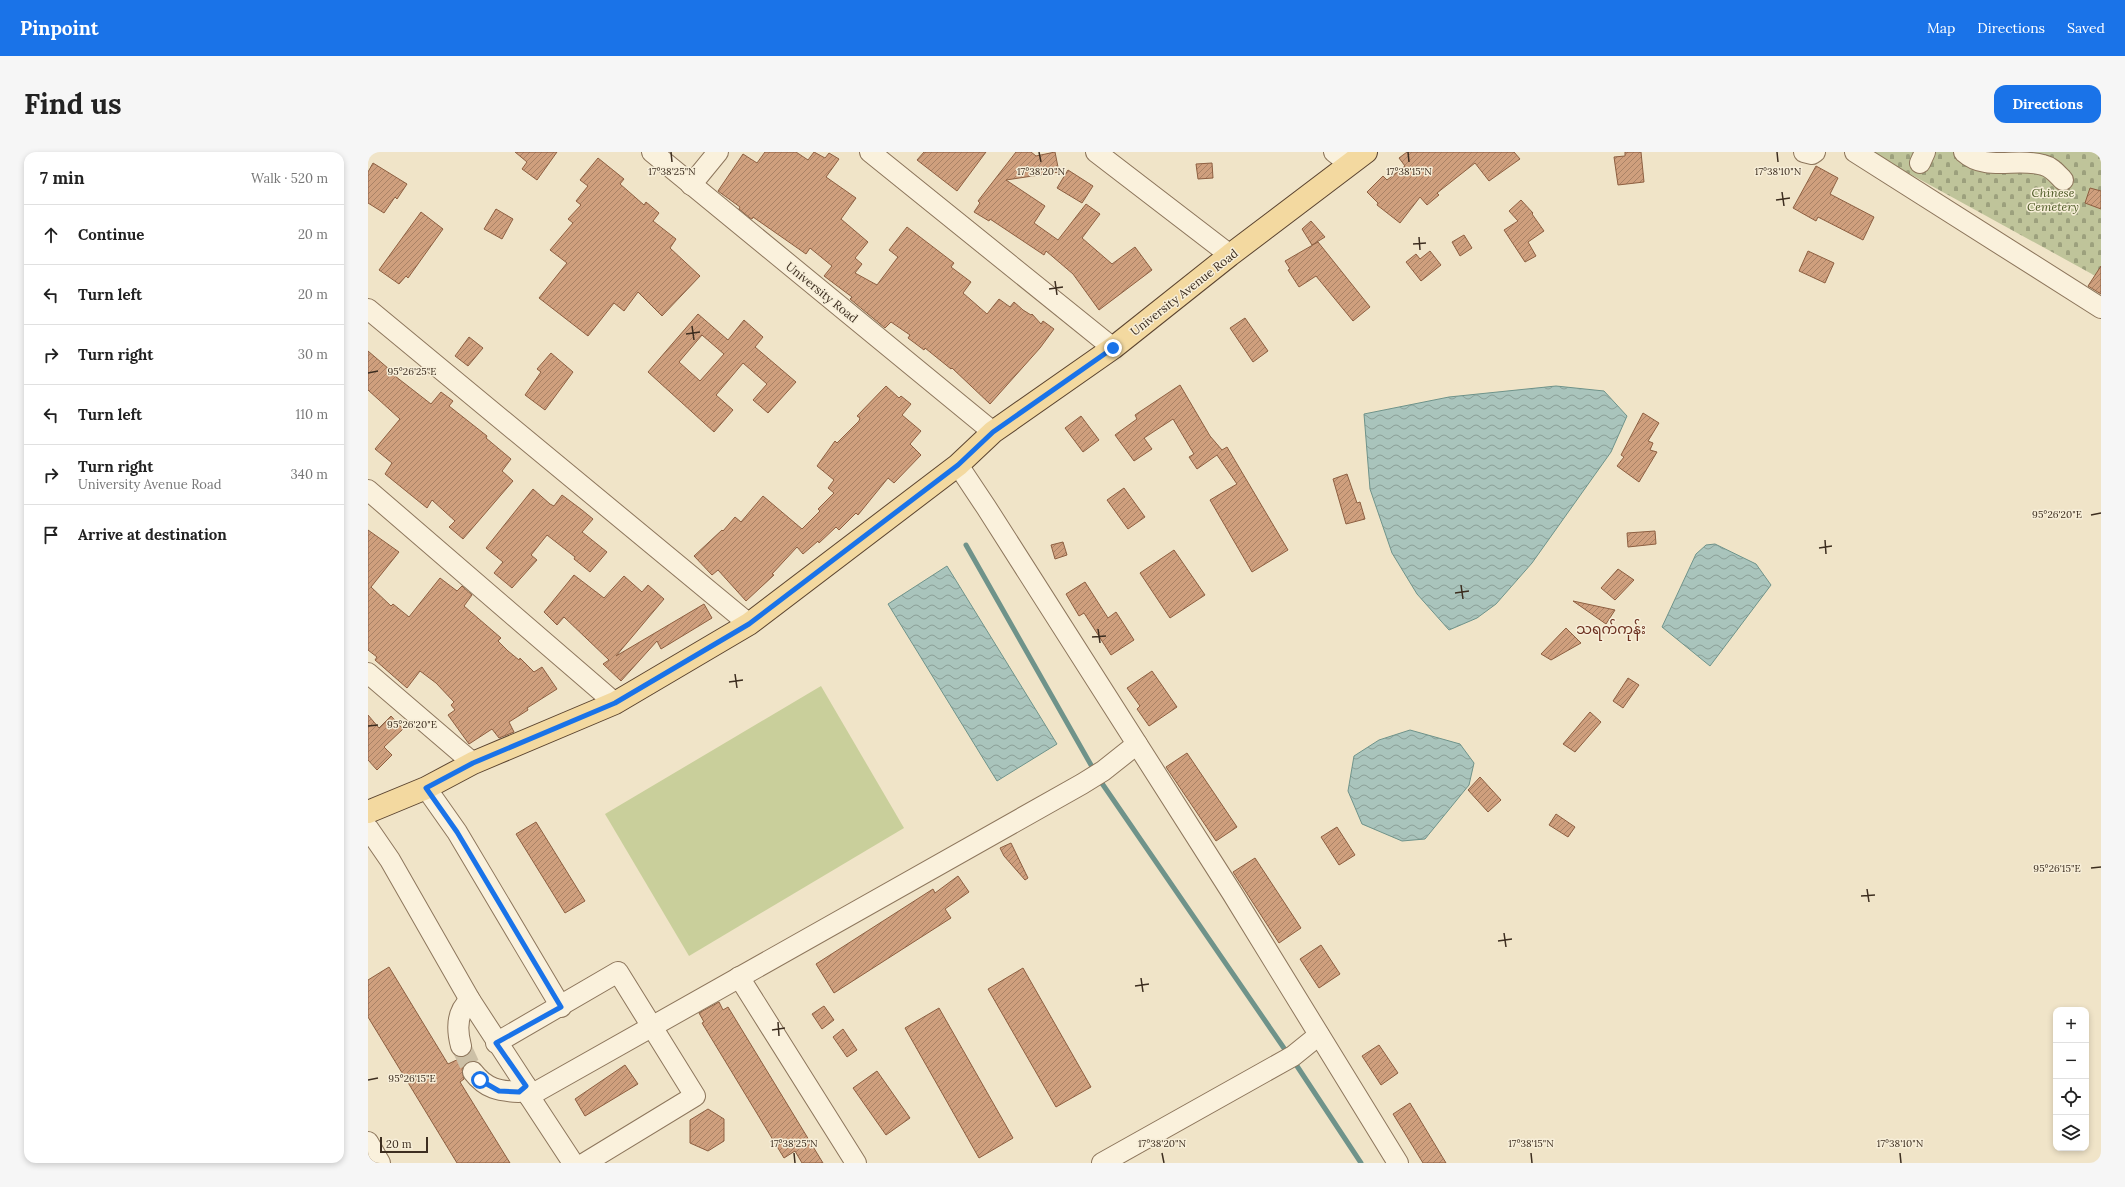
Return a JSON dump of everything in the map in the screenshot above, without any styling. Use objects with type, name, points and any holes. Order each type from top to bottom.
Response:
[{"type":"main road","name":"University Avenue Road","points":[[368,812],[426,788],[473,763],[615,703],[749,624],[958,465],[993,432],[1113,348],[1230,255],[1350,156]]},
{"type":"street","name":"University Road","points":[[652,152],[993,432]]},
{"type":"street","points":[[691,185],[718,152]]},
{"type":"street","points":[[870,152],[1113,348]]},
{"type":"street","points":[[1096,152],[1230,255]]},
{"type":"street","points":[[1804,152],[1812,154],[1815,152]]},
{"type":"street","points":[[1855,152],[2101,308]]},
{"type":"street","points":[[1964,152],[1972,159],[1987,163],[2044,165],[2053,170],[2063,180]]},
{"type":"street","points":[[368,309],[749,624]]},
{"type":"street","points":[[958,465],[1137,744],[1398,1163]]},
{"type":"street","points":[[368,490],[615,703]]},
{"type":"street","points":[[368,673],[473,763]]},
{"type":"street","points":[[473,1072],[480,1080],[499,1091],[528,1091],[652,1026],[1082,784],[1103,771],[1137,744]]},
{"type":"street","points":[[426,788],[457,832],[561,1007]]},
{"type":"street","points":[[368,828],[390,860],[496,1043],[573,1163]]},
{"type":"street","points":[[496,1043],[561,1007],[618,972],[695,1096],[586,1163]]},
{"type":"street","points":[[739,977],[856,1163]]},
{"type":"street","points":[[461,1046],[458,1032],[460,1015],[470,1000]]},
{"type":"street","points":[[1102,1163],[1285,1060],[1319,1035]]},
{"type":"street","points":[[368,1142],[380,1163]]},
{"type":"green space","name":"Chinese Cemetery","points":[[1870,152],[2101,152],[2101,279]]},
{"type":"green space","points":[[821,686],[904,828],[689,956],[605,814]]},
{"type":"water","points":[[1556,386],[1604,391],[1627,416],[1611,452],[1532,563],[1496,604],[1477,618],[1449,630],[1417,594],[1392,553],[1370,489],[1364,414],[1449,397]]},
{"type":"water","points":[[1715,544],[1756,564],[1771,585],[1710,666],[1662,627],[1696,554],[1706,545]]},
{"type":"water","points":[[947,566],[1057,744],[997,781],[888,604]]},
{"type":"water","points":[[1410,730],[1460,744],[1474,763],[1469,785],[1425,839],[1402,841],[1362,824],[1348,791],[1354,756],[1379,740]]},
{"type":"building","points":[[515,152],[557,152],[537,180],[522,169],[527,162]]},
{"type":"building","points":[[765,152],[796,152],[808,160],[814,152],[825,158],[829,153],[839,159],[826,177],[856,198],[841,219],[868,242],[855,258],[862,264],[855,273],[877,285],[898,257],[889,250],[907,227],[954,263],[951,267],[971,282],[963,293],[987,314],[999,299],[1010,307],[1014,302],[1023,310],[1031,315],[1032,314],[1041,324],[1043,321],[1054,329],[1040,348],[990,404],[952,368],[951,369],[925,348],[924,350],[908,338],[910,335],[891,322],[885,328],[850,299],[852,297],[824,276],[832,266],[810,248],[806,254],[753,217],[752,219],[750,218],[739,209],[740,207],[718,191],[743,154],[757,163]]},
{"type":"building","points":[[924,152],[986,152],[957,191],[917,160]]},
{"type":"building","points":[[1016,152],[1031,152],[1036,156],[1055,152],[1059,172],[1006,180],[1045,206],[1034,223],[1058,240],[1086,204],[1100,214],[1082,238],[1112,264],[1135,247],[1152,270],[1099,310],[1073,274],[1046,251],[1044,255],[990,219],[989,221],[974,212],[980,203],[978,201]]},
{"type":"building","points":[[1407,152],[1514,152],[1520,159],[1489,181],[1475,163],[1437,193],[1439,195],[1427,205],[1420,197],[1400,223],[1377,205],[1378,203],[1367,192],[1383,176],[1387,180],[1405,166],[1399,158]]},
{"type":"building","points":[[1625,152],[1641,152],[1644,182],[1618,185],[1614,157],[1625,156]]},
{"type":"building","points":[[598,158],[624,179],[620,184],[644,205],[646,202],[659,213],[653,221],[676,239],[670,248],[700,276],[662,316],[638,292],[624,311],[614,303],[588,336],[539,298],[567,263],[550,250],[573,223],[568,219],[581,205],[576,201],[588,186],[580,180]]},
{"type":"building","points":[[373,163],[407,184],[397,199],[395,197],[384,213],[368,203],[368,172]]},
{"type":"building","points":[[1212,163],[1213,178],[1198,179],[1196,164]]},
{"type":"building","points":[[1816,166],[1838,178],[1830,194],[1874,217],[1863,240],[1818,217],[1816,221],[1793,208]]},
{"type":"building","points":[[1068,170],[1093,186],[1082,203],[1057,188]]},
{"type":"building","points":[[2090,188],[2101,191],[2101,209],[2085,203]]},
{"type":"building","points":[[1521,200],[1533,213],[1532,214],[1544,231],[1528,242],[1536,256],[1525,262],[1504,230],[1518,221],[1509,211]]},
{"type":"building","points":[[496,209],[513,219],[502,239],[484,229]]},
{"type":"building","points":[[421,212],[443,229],[408,278],[406,276],[399,284],[379,270]]},
{"type":"building","points":[[1311,221],[1325,237],[1312,245],[1302,229]]},
{"type":"building","points":[[1464,235],[1472,248],[1460,256],[1452,242]]},
{"type":"building","points":[[1318,242],[1370,307],[1353,321],[1316,276],[1299,287],[1288,270],[1290,269],[1285,261]]},
{"type":"building","points":[[1430,251],[1441,265],[1421,281],[1406,262],[1416,254],[1420,259]]},
{"type":"building","points":[[1808,251],[1834,263],[1825,283],[1799,271]]},
{"type":"building","points":[[2101,266],[2101,294],[2088,286]]},
{"type":"building","points":[[698,314],[728,340],[744,320],[763,337],[755,347],[796,382],[768,413],[753,400],[767,384],[743,363],[716,395],[733,410],[714,432],[648,372]],"holes":[[[702,335],[724,354],[700,381],[679,362]]]},
{"type":"building","points":[[1245,318],[1268,351],[1253,362],[1230,328]]},
{"type":"building","points":[[469,337],[483,348],[468,366],[455,356]]},
{"type":"building","points":[[368,351],[396,375],[395,376],[431,404],[441,392],[453,401],[449,406],[487,436],[486,438],[511,459],[502,471],[513,481],[463,539],[449,527],[455,521],[432,500],[427,508],[385,474],[392,463],[375,449],[400,419],[368,390]]},
{"type":"building","points":[[551,353],[573,372],[545,410],[525,395],[541,372],[537,369]]},
{"type":"building","points":[[1180,385],[1210,436],[1222,450],[1227,447],[1288,550],[1252,572],[1210,500],[1237,484],[1217,455],[1197,469],[1189,457],[1194,454],[1173,419],[1144,438],[1152,449],[1134,461],[1115,435],[1137,419],[1135,415]]},
{"type":"building","points":[[886,386],[899,398],[901,396],[911,404],[902,415],[921,431],[910,444],[921,455],[894,483],[888,478],[858,515],[856,513],[839,530],[836,527],[819,543],[818,541],[803,554],[797,547],[772,574],[774,575],[746,601],[718,570],[712,575],[694,556],[722,530],[723,531],[735,517],[741,522],[763,496],[802,529],[820,511],[818,509],[834,493],[828,488],[834,480],[817,466],[835,441],[837,443],[859,421],[860,418],[857,416]]},
{"type":"building","points":[[1643,413],[1659,423],[1648,441],[1653,443],[1650,450],[1657,452],[1639,482],[1617,466],[1624,457],[1621,455]]},
{"type":"building","points":[[1081,416],[1099,440],[1083,452],[1065,428]]},
{"type":"building","points":[[1347,474],[1357,503],[1360,502],[1365,519],[1346,524],[1333,479]]},
{"type":"building","points":[[1124,488],[1145,517],[1128,529],[1107,500]]},
{"type":"building","points":[[533,489],[554,506],[562,495],[593,519],[582,532],[607,552],[590,572],[574,559],[575,557],[547,535],[531,555],[537,560],[512,588],[494,573],[503,562],[486,548]]},
{"type":"building","points":[[368,530],[399,552],[371,587],[391,606],[393,604],[409,617],[440,578],[457,591],[462,586],[472,595],[464,606],[501,638],[498,641],[519,660],[520,658],[534,672],[542,667],[557,689],[527,708],[528,710],[509,722],[514,732],[499,738],[492,729],[469,744],[448,715],[455,710],[451,705],[454,702],[436,683],[420,671],[407,688],[375,660],[377,657],[368,650]]},
{"type":"building","points":[[1655,531],[1656,544],[1628,547],[1627,533]]},
{"type":"building","points":[[1063,542],[1067,555],[1055,559],[1051,545]]},
{"type":"building","points":[[1174,550],[1205,595],[1170,618],[1140,573]]},
{"type":"building","points":[[1618,569],[1634,580],[1615,600],[1601,588]]},
{"type":"building","points":[[574,575],[604,598],[624,576],[642,592],[648,585],[664,599],[616,656],[704,604],[712,618],[661,649],[657,641],[621,681],[603,664],[609,660],[564,617],[557,625],[544,612]]},
{"type":"building","points":[[1085,582],[1108,618],[1116,612],[1134,640],[1111,655],[1084,613],[1079,616],[1066,594]]},
{"type":"building","points":[[1573,601],[1615,610],[1606,624]]},
{"type":"building","points":[[1566,628],[1581,643],[1551,660],[1541,654]]},
{"type":"building","points":[[1152,671],[1177,707],[1149,726],[1137,709],[1140,706],[1127,688]]},
{"type":"building","points":[[1628,678],[1639,685],[1623,708],[1613,701]]},
{"type":"building","points":[[1590,712],[1601,722],[1575,752],[1563,744]]},
{"type":"building","points":[[368,715],[379,728],[391,716],[403,729],[384,747],[392,755],[377,770],[368,760]]},
{"type":"building","points":[[1187,753],[1237,827],[1216,841],[1166,767]]},
{"type":"building","points":[[1480,777],[1501,800],[1488,812],[1468,790]]},
{"type":"building","points":[[1556,814],[1575,827],[1568,837],[1549,825]]},
{"type":"building","points":[[536,822],[585,901],[565,913],[516,834]]},
{"type":"building","points":[[1337,827],[1355,855],[1339,865],[1321,837]]},
{"type":"building","points":[[1011,843],[1028,878],[1025,880],[1004,856],[1000,848]]},
{"type":"building","points":[[1255,858],[1301,928],[1279,943],[1233,872]]},
{"type":"building","points":[[958,876],[969,892],[945,909],[951,918],[834,993],[816,964],[933,889],[935,893]]},
{"type":"building","points":[[1321,945],[1340,974],[1319,988],[1300,959]]},
{"type":"building","points":[[389,967],[448,1064],[463,1057],[466,1063],[462,1069],[464,1079],[460,1082],[510,1163],[457,1163],[368,1017],[368,980]]},
{"type":"building","points":[[1023,968],[1091,1087],[1056,1107],[988,989]]},
{"type":"building","points":[[719,1002],[723,1010],[728,1007],[823,1163],[802,1163],[795,1151],[784,1158],[702,1023],[704,1022],[699,1013]]},
{"type":"building","points":[[824,1006],[834,1020],[822,1029],[812,1014]]},
{"type":"building","points":[[939,1008],[1013,1138],[979,1158],[905,1028]]},
{"type":"building","points":[[843,1029],[857,1050],[847,1057],[833,1037]]},
{"type":"building","points":[[1379,1045],[1398,1073],[1381,1085],[1362,1056]]},
{"type":"building","points":[[625,1065],[638,1084],[585,1116],[575,1099]]},
{"type":"building","points":[[877,1071],[910,1118],[886,1135],[853,1088]]},
{"type":"building","points":[[1410,1103],[1446,1163],[1423,1163],[1393,1114]]},
{"type":"building","points":[[708,1109],[724,1119],[724,1141],[708,1151],[690,1143],[690,1120]]},
{"type":"waterway","points":[[966,545],[1095,772]]},
{"type":"waterway","points":[[1099,779],[1288,1054]]},
{"type":"waterway","points":[[1293,1060],[1361,1163]]},
{"type":"tunnel","points":[[461,1046],[473,1072]]},
{"type":"district","name":"သရက်ကုန်း","points":[[1611,629]]},
{"type":"route","points":[[480,1080],[499,1091],[519,1092],[526,1086],[496,1043],[561,1007],[457,832],[426,788],[473,763],[615,703],[749,624],[958,465],[993,432],[1113,348]]}]
